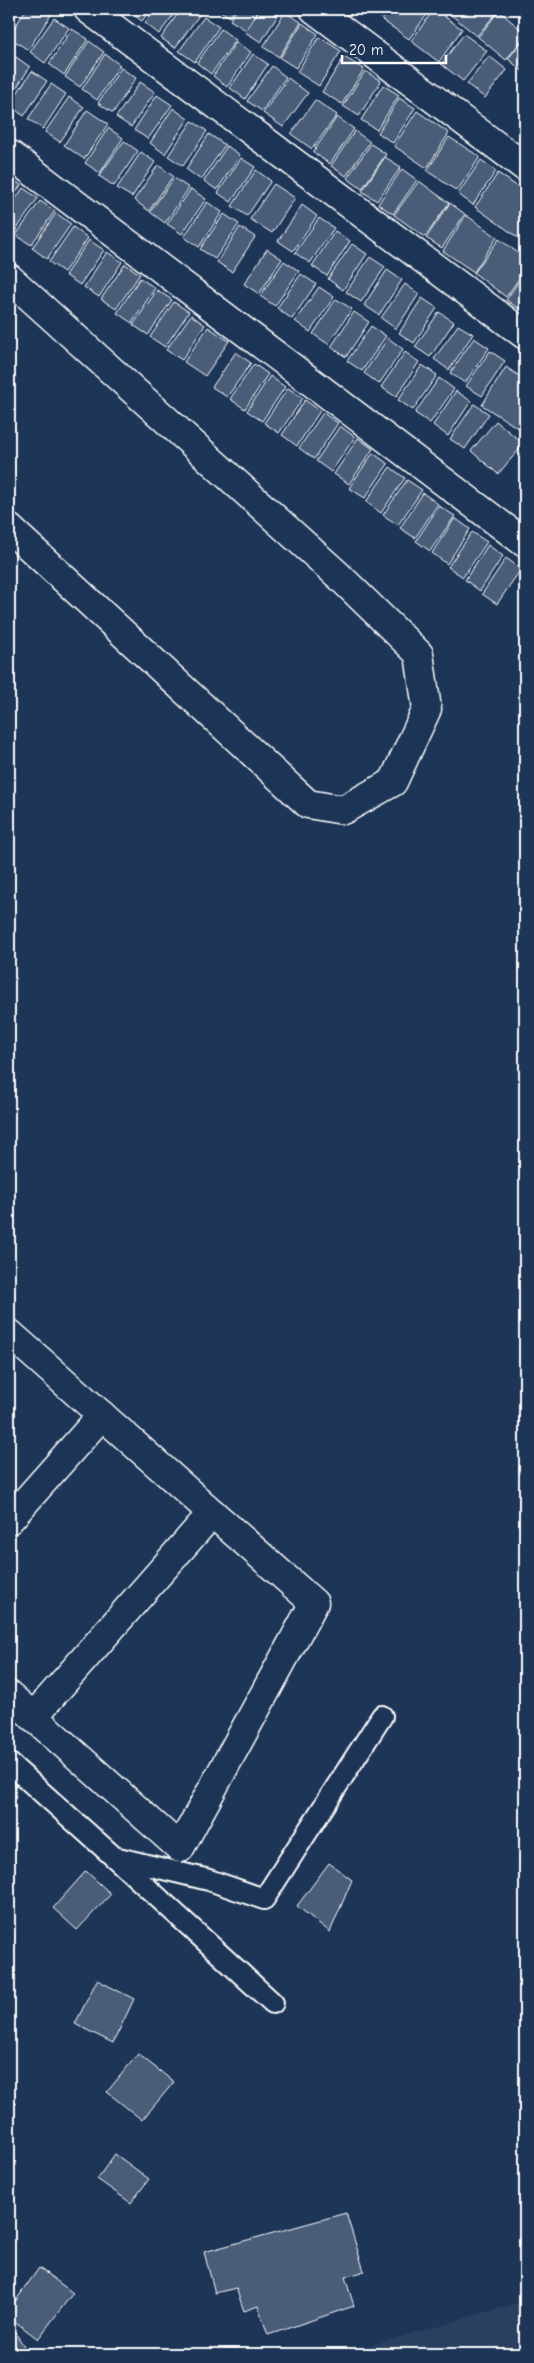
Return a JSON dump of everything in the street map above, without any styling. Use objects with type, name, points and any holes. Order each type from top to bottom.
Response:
[{"type":"street","points":[[88,9],[525,335]]},
{"type":"street","points":[[314,9],[525,167]]},
{"type":"street","points":[[9,154],[523,534]]},
{"type":"street","points":[[9,278],[339,576],[419,654],[427,709],[393,782],[343,810],[308,804],[9,528]]},
{"type":"street","points":[[9,1333],[314,1603],[180,1848],[9,1695]]},
{"type":"street","points":[[9,1520],[102,1415]]},
{"type":"street","points":[[33,1716],[212,1513]]},
{"type":"lane","points":[[114,1857],[209,1880],[264,1900],[382,1716]]},
{"type":"lane","points":[[9,1763],[273,2003]]},
{"type":"shaded area","points":[[525,2301],[525,2354],[341,2354]]},
{"type":"building","points":[[26,9],[43,9],[51,15],[28,50],[9,37]]},
{"type":"building","points":[[125,9],[151,9],[142,21]]},
{"type":"building","points":[[155,9],[178,9],[159,34],[145,23]]},
{"type":"building","points":[[181,9],[192,9],[200,14],[175,48],[161,38]]},
{"type":"building","points":[[217,9],[235,9],[230,17]]},
{"type":"building","points":[[237,9],[259,9],[246,30],[230,20]]},
{"type":"building","points":[[260,9],[282,9],[261,42],[245,32]]},
{"type":"building","points":[[369,9],[388,9],[381,18]]},
{"type":"building","points":[[390,9],[431,9],[409,39],[382,20]]},
{"type":"building","points":[[434,9],[462,29],[439,62],[411,41]]},
{"type":"building","points":[[454,9],[495,9],[498,11],[477,36],[450,14]]},
{"type":"building","points":[[499,11],[525,33],[525,36],[506,60],[478,37]]},
{"type":"building","points":[[285,12],[301,22],[279,57],[263,47]]},
{"type":"building","points":[[204,17],[219,27],[195,62],[179,51]]},
{"type":"building","points":[[54,18],[69,28],[45,63],[30,52]]},
{"type":"building","points":[[302,23],[318,34],[296,68],[280,58]]},
{"type":"building","points":[[72,29],[88,39],[64,75],[49,64]]},
{"type":"building","points":[[221,29],[236,40],[211,74],[197,63]]},
{"type":"building","points":[[464,34],[487,51],[463,81],[441,64]]},
{"type":"building","points":[[319,37],[341,51],[319,86],[297,72]]},
{"type":"building","points":[[525,37],[525,73],[508,59]]},
{"type":"building","points":[[89,41],[104,52],[80,87],[65,77]]},
{"type":"building","points":[[236,42],[251,52],[227,87],[213,76]]},
{"type":"building","points":[[105,54],[120,65],[97,100],[82,89]]},
{"type":"building","points":[[253,54],[268,64],[245,99],[230,88]]},
{"type":"building","points":[[489,56],[507,70],[485,98],[467,84]]},
{"type":"building","points":[[16,57],[30,67],[9,99],[9,67]]},
{"type":"building","points":[[344,57],[364,69],[342,104],[322,92]]},
{"type":"building","points":[[272,66],[286,77],[262,111],[247,101]]},
{"type":"building","points":[[121,68],[136,78],[113,113],[98,103]]},
{"type":"building","points":[[32,71],[47,81],[24,116],[9,105]]},
{"type":"building","points":[[365,71],[381,81],[359,116],[343,106]]},
{"type":"building","points":[[288,78],[308,93],[283,127],[263,113]]},
{"type":"building","points":[[140,82],[155,92],[131,127],[116,117]]},
{"type":"building","points":[[51,84],[66,94],[43,129],[28,119]]},
{"type":"building","points":[[383,85],[399,95],[377,130],[361,120]]},
{"type":"building","points":[[157,95],[172,105],[148,139],[134,130]]},
{"type":"building","points":[[69,97],[84,107],[60,142],[45,132]]},
{"type":"building","points":[[399,98],[415,108],[393,143],[378,133]]},
{"type":"building","points":[[315,100],[337,115],[312,149],[291,134]]},
{"type":"building","points":[[173,108],[188,119],[165,154],[150,143]]},
{"type":"building","points":[[87,110],[108,124],[84,159],[64,145]]},
{"type":"building","points":[[417,111],[449,133],[427,168],[394,146]]},
{"type":"building","points":[[337,117],[354,129],[330,164],[313,152]]},
{"type":"building","points":[[192,121],[207,131],[183,166],[168,156]]},
{"type":"building","points":[[108,128],[123,138],[100,173],[85,163]]},
{"type":"building","points":[[355,131],[370,142],[346,176],[331,166]]},
{"type":"building","points":[[209,134],[225,145],[201,180],[186,169]]},
{"type":"building","points":[[449,137],[480,157],[457,191],[427,171]]},
{"type":"building","points":[[124,141],[138,151],[114,186],[99,176]]},
{"type":"building","points":[[371,144],[386,154],[362,189],[347,178]]},
{"type":"building","points":[[227,146],[240,155],[217,190],[204,181]]},
{"type":"building","points":[[141,152],[155,162],[132,197],[117,188]]},
{"type":"building","points":[[385,157],[401,167],[377,201],[362,191]]},
{"type":"building","points":[[241,158],[255,167],[231,202],[218,193]]},
{"type":"building","points":[[481,160],[496,171],[473,205],[458,194]]},
{"type":"building","points":[[158,165],[173,176],[149,211],[134,200]]},
{"type":"building","points":[[402,169],[417,180],[393,214],[378,204]]},
{"type":"building","points":[[256,170],[271,181],[247,216],[232,206]]},
{"type":"building","points":[[498,173],[525,192],[525,232],[520,239],[475,207]]},
{"type":"building","points":[[9,177],[21,185],[9,203]]},
{"type":"building","points":[[174,178],[189,188],[165,223],[150,212]]},
{"type":"building","points":[[419,181],[449,203],[425,237],[394,215]]},
{"type":"building","points":[[274,184],[295,198],[272,233],[250,219]]},
{"type":"building","points":[[23,188],[38,198],[14,233],[9,229],[9,209]]},
{"type":"building","points":[[191,189],[206,199],[182,234],[167,224]]},
{"type":"building","points":[[40,201],[55,211],[31,245],[16,235]]},
{"type":"building","points":[[207,202],[222,212],[199,247],[184,237]]},
{"type":"building","points":[[450,203],[465,214],[442,248],[426,238]]},
{"type":"building","points":[[302,205],[317,216],[293,251],[278,241]]},
{"type":"building","points":[[56,213],[71,224],[47,259],[32,248]]},
{"type":"building","points":[[224,214],[239,224],[215,259],[200,249]]},
{"type":"building","points":[[466,215],[497,237],[474,272],[443,251]]},
{"type":"building","points":[[319,218],[334,228],[310,263],[295,253]]},
{"type":"building","points":[[73,227],[88,238],[64,272],[49,262]]},
{"type":"building","points":[[240,227],[255,237],[232,272],[217,262]]},
{"type":"building","points":[[335,231],[350,241],[327,276],[312,266]]},
{"type":"building","points":[[499,239],[525,258],[525,270],[506,297],[474,273]]},
{"type":"building","points":[[89,240],[104,250],[80,285],[65,275]]},
{"type":"building","points":[[352,244],[367,254],[343,290],[328,279]]},
{"type":"building","points":[[267,249],[282,259],[259,294],[244,284]]},
{"type":"building","points":[[107,252],[122,262],[99,297],[84,287]]},
{"type":"building","points":[[370,257],[385,267],[361,302],[346,292]]},
{"type":"building","points":[[284,261],[299,271],[275,306],[260,296]]},
{"type":"building","points":[[125,264],[140,274],[116,309],[101,299]]},
{"type":"building","points":[[387,270],[402,280],[379,315],[364,305]]},
{"type":"building","points":[[525,272],[525,313],[506,300]]},
{"type":"building","points":[[301,274],[316,284],[292,319],[277,308]]},
{"type":"building","points":[[140,278],[155,288],[132,323],[117,313]]},
{"type":"building","points":[[405,284],[419,294],[396,329],[381,318]]},
{"type":"building","points":[[319,287],[334,297],[310,332],[295,321]]},
{"type":"building","points":[[157,290],[172,300],[148,335],[133,325]]},
{"type":"building","points":[[422,298],[437,308],[414,343],[399,333]]},
{"type":"building","points":[[336,299],[352,309],[328,344],[313,334]]},
{"type":"building","points":[[174,302],[189,312],[165,347],[150,337]]},
{"type":"building","points":[[354,312],[369,322],[346,357],[331,347]]},
{"type":"building","points":[[439,312],[454,322],[430,357],[415,347]]},
{"type":"building","points":[[191,315],[205,325],[182,360],[166,350]]},
{"type":"building","points":[[458,325],[473,334],[449,370],[434,359]]},
{"type":"building","points":[[371,326],[386,336],[362,371],[347,361]]},
{"type":"building","points":[[208,327],[229,341],[205,376],[184,362]]},
{"type":"building","points":[[388,338],[403,349],[379,384],[364,373]]},
{"type":"building","points":[[474,338],[489,348],[465,383],[450,373]]},
{"type":"building","points":[[490,351],[505,361],[482,396],[466,386]]},
{"type":"building","points":[[236,352],[251,363],[227,397],[212,387]]},
{"type":"building","points":[[405,352],[419,362],[396,397],[381,387]]},
{"type":"building","points":[[254,364],[268,374],[245,409],[230,399]]},
{"type":"building","points":[[422,365],[437,375],[413,410],[398,400]]},
{"type":"building","points":[[506,367],[525,380],[525,416],[518,428],[482,405]]},
{"type":"building","points":[[270,376],[285,387],[262,421],[247,411]]},
{"type":"building","points":[[439,378],[454,389],[430,423],[415,413]]},
{"type":"building","points":[[288,388],[303,398],[279,433],[264,423]]},
{"type":"building","points":[[456,391],[471,401],[448,436],[433,425]]},
{"type":"building","points":[[305,400],[320,411],[297,446],[282,435]]},
{"type":"building","points":[[474,404],[489,414],[465,449],[450,439]]},
{"type":"building","points":[[323,413],[338,423],[314,459],[299,448]]},
{"type":"building","points":[[496,421],[524,444],[498,474],[471,451]]},
{"type":"building","points":[[340,426],[355,437],[331,472],[316,461]]},
{"type":"building","points":[[358,438],[373,449],[349,484],[334,474]]},
{"type":"building","points":[[373,453],[388,464],[365,498],[349,488]]},
{"type":"building","points":[[390,467],[405,478],[381,513],[366,502]]},
{"type":"building","points":[[407,480],[422,490],[398,525],[383,515]]},
{"type":"building","points":[[423,493],[438,504],[415,538],[400,528]]},
{"type":"building","points":[[439,506],[455,516],[430,551],[416,541]]},
{"type":"building","points":[[455,518],[470,529],[447,564],[432,553]]},
{"type":"building","points":[[472,532],[487,542],[463,577],[448,567]]},
{"type":"building","points":[[488,545],[503,556],[480,591],[465,580]]},
{"type":"building","points":[[506,558],[521,569],[497,604],[482,594]]},
{"type":"building","points":[[329,1863],[352,1880],[330,1932],[297,1906]]},
{"type":"building","points":[[86,1871],[111,1894],[77,1930],[53,1908]]},
{"type":"building","points":[[97,1980],[134,1999],[113,2043],[75,2024]]},
{"type":"building","points":[[138,2054],[174,2082],[142,2120],[107,2092]]},
{"type":"building","points":[[115,2154],[149,2179],[131,2203],[97,2179]]},
{"type":"building","points":[[346,2213],[364,2271],[345,2277],[354,2306],[268,2335],[258,2306],[244,2311],[236,2288],[215,2293],[204,2252]]},
{"type":"building","points":[[39,2268],[73,2293],[38,2339],[9,2317],[9,2310]]},
{"type":"building","points":[[9,2323],[27,2351],[21,2354],[9,2354]]}]
